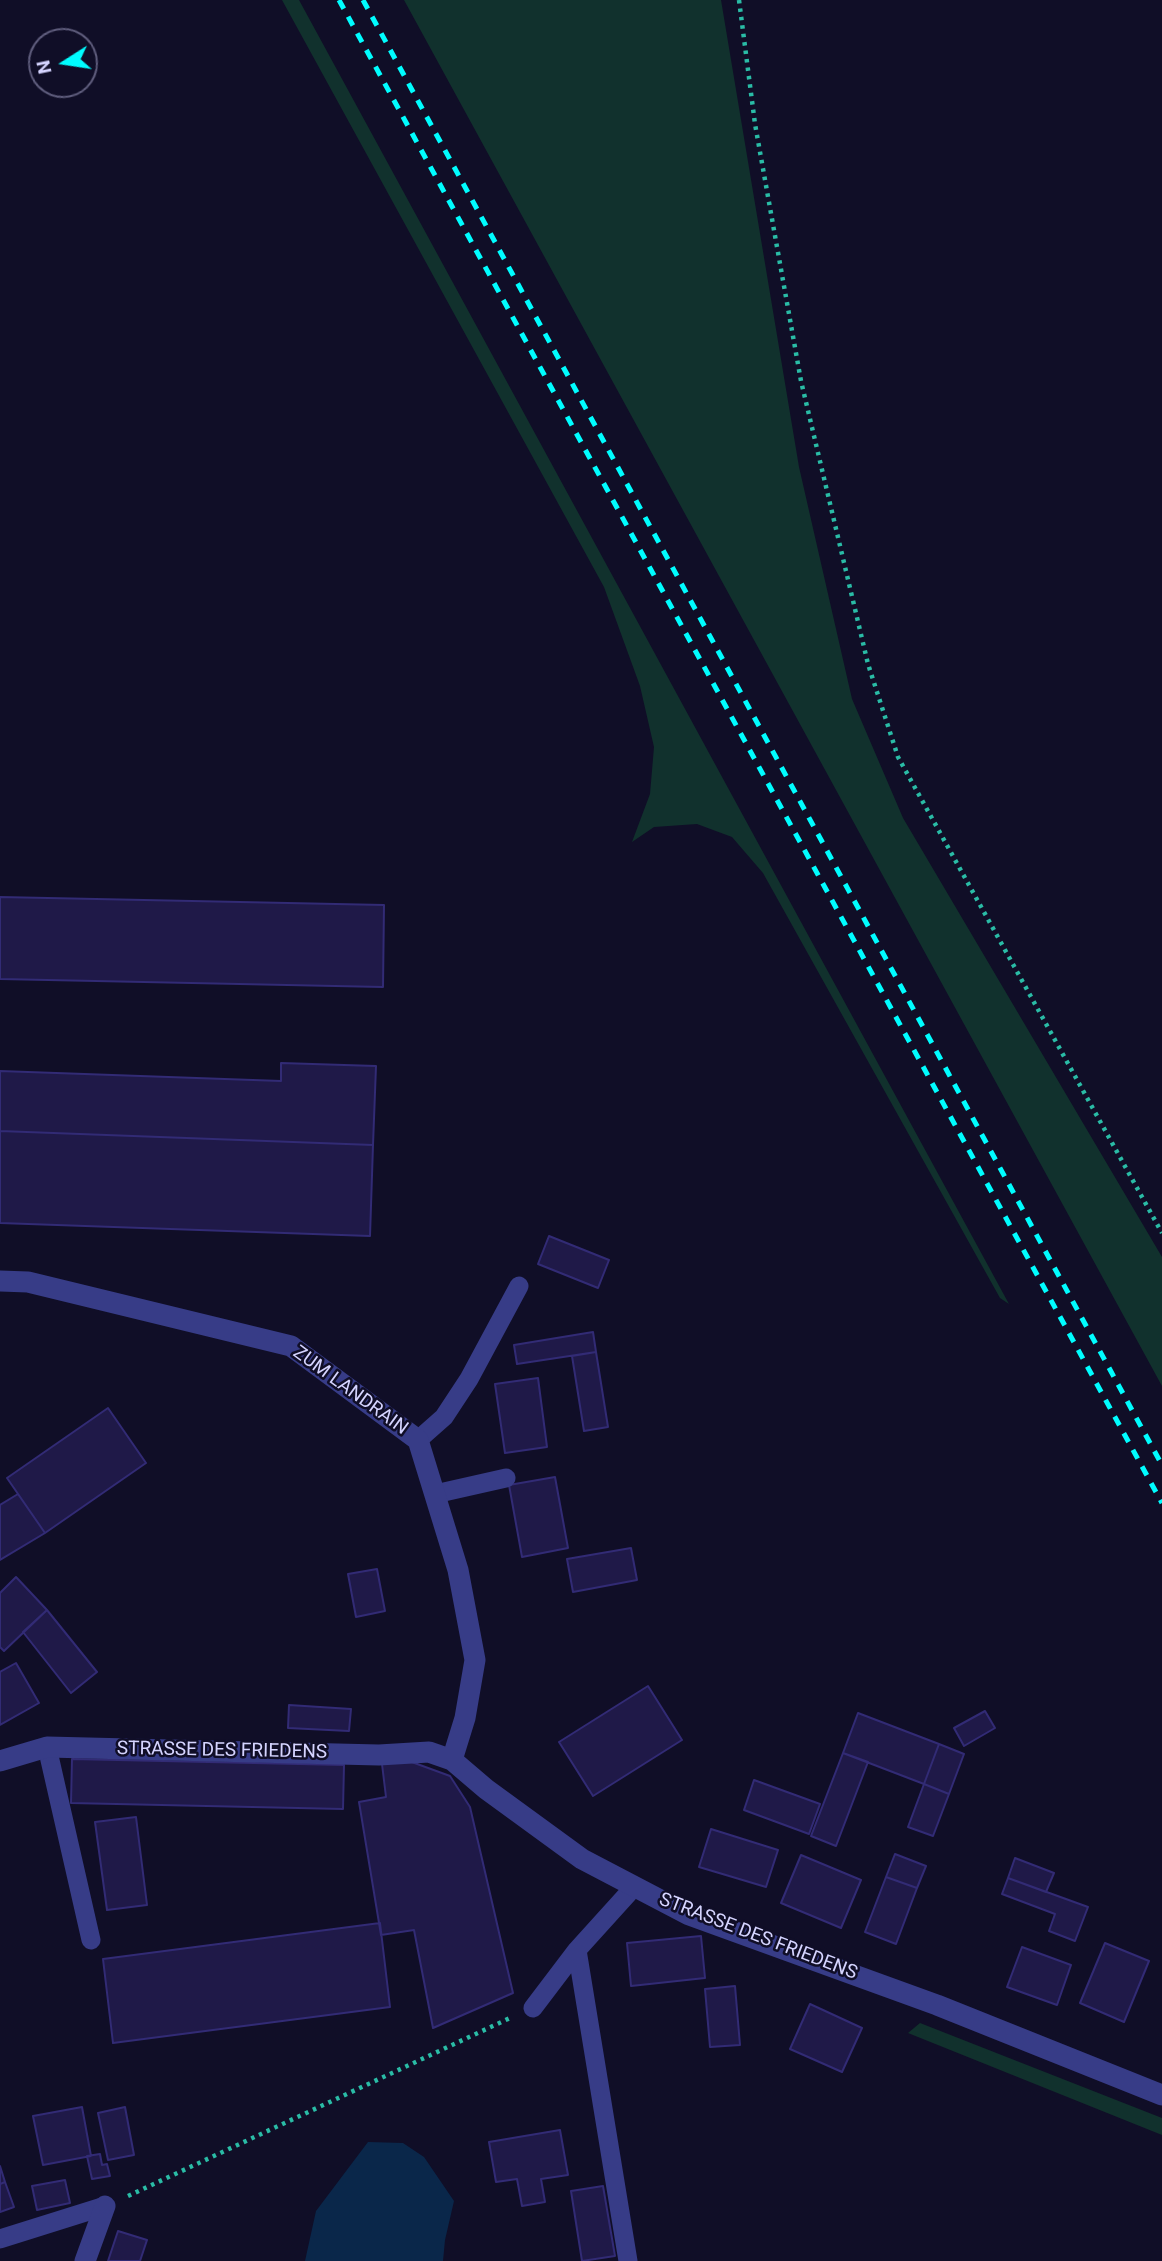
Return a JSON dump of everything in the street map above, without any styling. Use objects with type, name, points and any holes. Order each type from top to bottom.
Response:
[{"type":"street","name":"ZUM LANDRAIN","points":[[0,1281],[28,1282],[291,1346],[418,1440],[458,1570],[475,1660],[465,1718],[452,1760]]},
{"type":"street","name":"STRASSE DES FRIEDENS","points":[[0,1761],[47,1747],[379,1755],[429,1752],[452,1760],[486,1789],[583,1859],[689,1915],[937,2005],[1162,2095]]},
{"type":"street","points":[[85,2261],[105,2206]]},
{"type":"lane","points":[[418,1440],[444,1417],[450,1408],[519,1286]]},
{"type":"lane","points":[[435,1494],[506,1478]]},
{"type":"lane","points":[[47,1747],[91,1940]]},
{"type":"lane","points":[[533,2008],[577,1950],[635,1887]]},
{"type":"lane","points":[[577,1950],[628,2261]]},
{"type":"lane","points":[[0,2239],[105,2206]]},
{"type":"path","points":[[739,0],[755,124],[801,381],[868,664],[898,757],[1162,1233]]},
{"type":"path","points":[[105,2206],[533,2008]]},
{"type":"green space","points":[[282,0],[299,0],[1009,1304],[1000,1298],[763,873],[732,837],[697,824],[654,827],[632,842],[650,794],[654,747],[640,686],[604,587]]},
{"type":"green space","points":[[404,0],[721,0],[799,467],[852,699],[903,818],[1162,1257],[1162,1386]]},
{"type":"green space","points":[[920,2023],[1162,2118],[1162,2135],[908,2033]]},
{"type":"water","points":[[368,2142],[403,2143],[424,2157],[454,2201],[443,2261],[305,2261],[316,2211]]},
{"type":"building","points":[[0,897],[384,905],[383,987],[0,979]]},
{"type":"building","points":[[281,1063],[376,1066],[373,1145],[0,1131],[0,1071],[281,1081]]},
{"type":"building","points":[[0,1131],[373,1145],[370,1236],[0,1223]]},
{"type":"building","points":[[549,1236],[609,1260],[598,1288],[538,1264]]},
{"type":"building","points":[[593,1332],[596,1352],[517,1364],[514,1345]]},
{"type":"building","points":[[596,1352],[608,1427],[584,1431],[572,1356]]},
{"type":"building","points":[[538,1378],[547,1447],[505,1453],[495,1384]]},
{"type":"building","points":[[108,1408],[146,1463],[45,1533],[7,1478]]},
{"type":"building","points":[[555,1477],[568,1548],[522,1557],[509,1485]]},
{"type":"building","points":[[18,1494],[45,1533],[0,1560],[0,1505]]},
{"type":"building","points":[[631,1548],[637,1580],[573,1592],[567,1559]]},
{"type":"building","points":[[377,1569],[385,1611],[356,1617],[348,1574]]},
{"type":"building","points":[[16,1577],[47,1610],[4,1651],[0,1647],[0,1593]]},
{"type":"building","points":[[47,1610],[97,1672],[71,1693],[23,1632]]},
{"type":"building","points":[[16,1663],[39,1703],[0,1725],[0,1672]]},
{"type":"building","points":[[648,1686],[682,1740],[593,1796],[559,1742]]},
{"type":"building","points":[[289,1705],[351,1709],[349,1731],[288,1728]]},
{"type":"building","points":[[985,1711],[995,1728],[964,1746],[954,1728]]},
{"type":"building","points":[[858,1713],[939,1744],[924,1784],[843,1753]]},
{"type":"building","points":[[939,1744],[964,1754],[949,1794],[924,1784]]},
{"type":"building","points":[[843,1753],[868,1762],[836,1846],[811,1836]]},
{"type":"building","points":[[72,1759],[344,1765],[343,1809],[71,1803]]},
{"type":"building","points":[[409,1761],[450,1776],[470,1807],[513,1993],[433,2028],[414,1930],[381,1935],[359,1802],[386,1797],[382,1764]]},
{"type":"building","points":[[754,1780],[820,1804],[809,1834],[744,1810]]},
{"type":"building","points":[[924,1784],[949,1794],[933,1836],[908,1827]]},
{"type":"building","points":[[136,1817],[147,1905],[107,1910],[95,1822]]},
{"type":"building","points":[[711,1829],[778,1850],[766,1887],[699,1867]]},
{"type":"building","points":[[895,1854],[926,1866],[917,1888],[886,1877]]},
{"type":"building","points":[[801,1855],[861,1880],[841,1928],[781,1903]]},
{"type":"building","points":[[1015,1858],[1054,1873],[1046,1892],[1008,1878]]},
{"type":"building","points":[[886,1877],[917,1888],[896,1944],[865,1932]]},
{"type":"building","points":[[1008,1878],[1088,1907],[1075,1941],[1049,1931],[1055,1914],[1002,1894]]},
{"type":"building","points":[[380,1923],[390,2007],[113,2043],[103,1959]]},
{"type":"building","points":[[701,1936],[705,1978],[631,1986],[627,1943]]},
{"type":"building","points":[[1105,1943],[1149,1961],[1124,2022],[1080,2003]]},
{"type":"building","points":[[1022,1947],[1071,1965],[1057,2005],[1007,1987]]},
{"type":"building","points":[[735,1986],[740,2045],[710,2047],[705,1989]]},
{"type":"building","points":[[810,2004],[862,2028],[842,2072],[790,2049]]},
{"type":"building","points":[[82,2107],[91,2156],[43,2165],[33,2116]]},
{"type":"building","points":[[125,2107],[134,2155],[108,2160],[98,2113]]},
{"type":"building","points":[[560,2130],[568,2175],[541,2179],[545,2202],[522,2206],[517,2179],[496,2182],[489,2142]]},
{"type":"building","points":[[100,2154],[102,2165],[107,2164],[110,2176],[92,2179],[87,2156]]},
{"type":"building","points":[[0,2166],[5,2182],[0,2184]]},
{"type":"building","points":[[65,2180],[70,2203],[37,2210],[32,2186]]},
{"type":"building","points":[[5,2182],[14,2207],[0,2212],[0,2184]]},
{"type":"building","points":[[603,2186],[615,2256],[582,2261],[571,2191]]},
{"type":"building","points":[[118,2231],[147,2240],[140,2261],[108,2261]]},
{"type":"railway","points":[[339,0],[1162,1503]]},
{"type":"railway","points":[[363,0],[1162,1465]]}]
